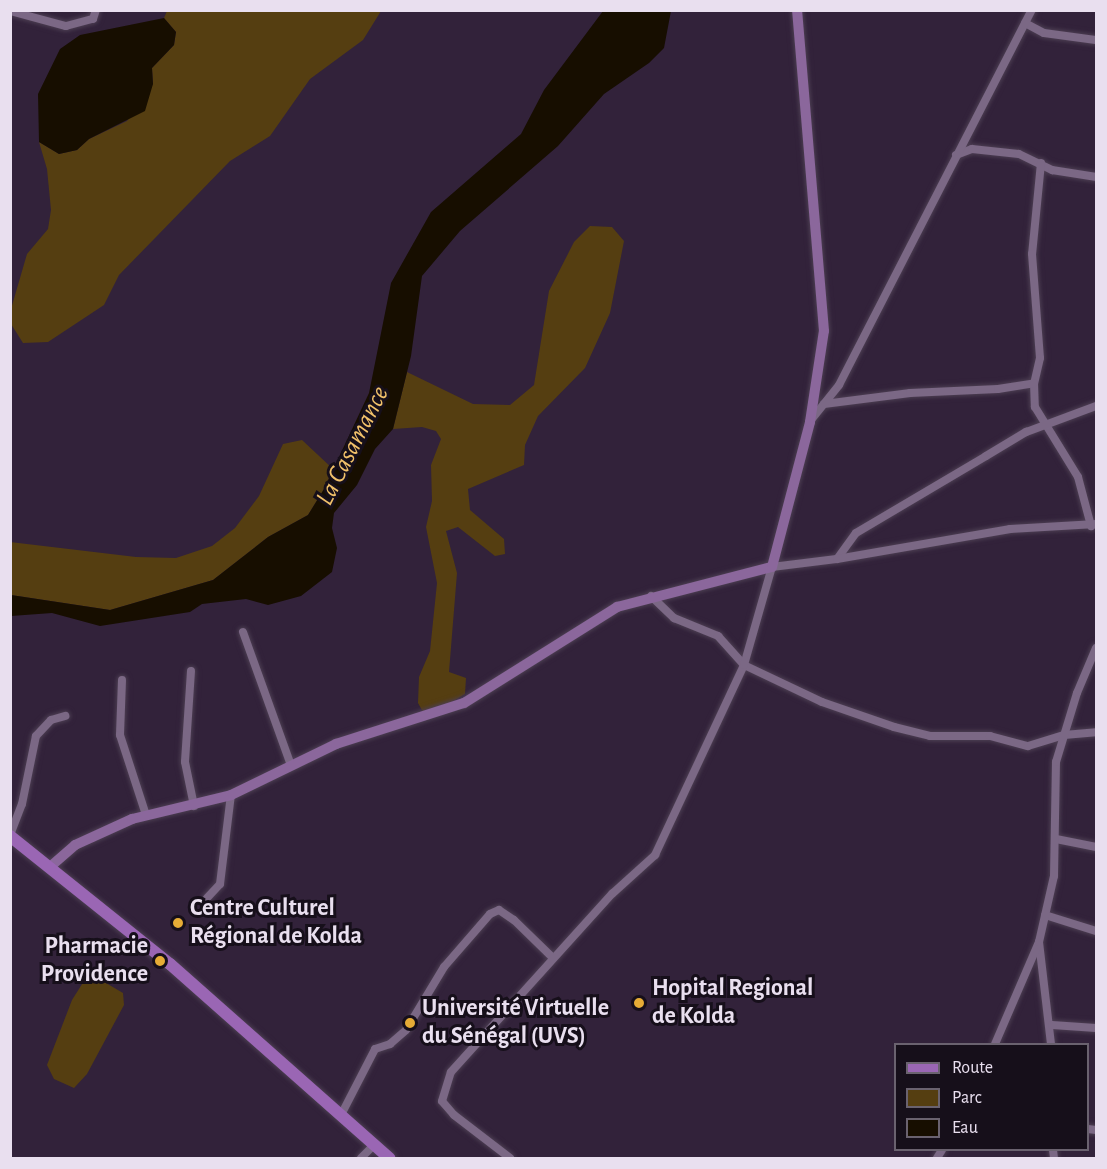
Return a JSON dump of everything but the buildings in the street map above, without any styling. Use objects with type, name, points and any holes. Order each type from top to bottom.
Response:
[{"type":"main road","points":[[10,836],[51,866],[170,964],[389,1158]]},
{"type":"street","points":[[10,11],[66,26],[93,20],[96,10]]},
{"type":"street","points":[[510,1158],[454,1115],[442,1101],[451,1072],[553,958],[655,855],[744,665],[810,422],[824,330],[797,10]]},
{"type":"street","points":[[810,422],[840,385],[1032,10]]},
{"type":"street","points":[[1025,23],[1044,33],[1096,40]]},
{"type":"street","points":[[956,155],[972,148],[1019,154],[1052,170],[1096,177]]},
{"type":"street","points":[[51,866],[75,845],[146,815],[194,806],[231,795],[336,744],[472,699],[527,667],[603,613],[651,596],[772,567],[837,559],[998,530],[1047,524],[1094,525],[1078,477],[1035,407],[1034,383],[1040,358],[1032,254],[1041,163]]},
{"type":"street","points":[[824,404],[910,393],[998,389],[1034,383]]},
{"type":"street","points":[[837,559],[856,533],[1026,432],[1096,406]]},
{"type":"street","points":[[651,596],[674,618],[718,636],[744,665],[822,702],[930,736],[990,736],[1028,746],[1064,735],[1096,732]]},
{"type":"street","points":[[243,632],[291,765]]},
{"type":"street","points":[[995,1043],[1039,942],[1054,876],[1056,762],[1096,648]]},
{"type":"street","points":[[191,671],[186,762],[194,806]]},
{"type":"street","points":[[122,680],[120,735],[146,815]]},
{"type":"street","points":[[10,836],[22,804],[36,736],[51,720],[65,716]]},
{"type":"street","points":[[207,898],[219,884],[231,795]]},
{"type":"street","points":[[1056,839],[1096,847]]},
{"type":"street","points":[[341,1115],[375,1049],[390,1044],[406,1030],[444,967],[490,915],[499,910],[514,920],[553,958]]},
{"type":"street","points":[[1045,915],[1096,931]]},
{"type":"street","points":[[1039,942],[1052,1025],[1051,1043]]},
{"type":"street","points":[[1052,1025],[1096,1028]]},
{"type":"street","points":[[361,1158],[374,1145]]},
{"type":"green space","points":[[167,11],[381,11],[363,40],[310,79],[270,136],[230,161],[119,275],[104,305],[48,342],[23,343],[11,324],[11,309],[27,254],[48,229],[51,210],[47,169],[39,142],[59,154],[77,150],[89,139],[127,121],[153,84],[152,68],[174,45],[176,32],[164,18]]},
{"type":"green space","points":[[590,226],[612,227],[624,241],[610,313],[585,368],[538,416],[525,445],[524,465],[468,489],[470,510],[504,539],[505,554],[495,556],[458,527],[446,531],[457,573],[449,672],[466,678],[465,694],[450,703],[423,712],[418,703],[419,677],[430,651],[437,583],[426,527],[432,501],[431,465],[441,439],[436,431],[422,427],[393,429],[407,372],[473,404],[510,405],[534,385],[549,291],[574,242]]},
{"type":"green space","points":[[302,440],[333,469],[308,515],[268,537],[213,580],[110,610],[11,595],[10,542],[136,557],[176,558],[212,546],[235,528],[259,496],[283,444]]},
{"type":"green space","points":[[89,973],[123,993],[124,1005],[87,1074],[74,1088],[54,1079],[47,1065],[72,1000]]},
{"type":"water","name":"La Casamance","points":[[603,11],[671,11],[664,48],[649,63],[604,94],[558,146],[460,231],[422,276],[411,356],[393,429],[375,449],[357,485],[334,513],[332,528],[337,548],[332,572],[301,596],[268,605],[246,599],[202,604],[190,612],[100,626],[52,613],[11,616],[11,595],[110,610],[213,580],[268,537],[308,515],[324,489],[369,393],[391,283],[431,212],[521,134],[544,90]]},
{"type":"water","points":[[164,18],[176,32],[174,45],[152,68],[153,84],[145,111],[89,139],[77,150],[59,154],[39,142],[38,94],[60,49],[80,35]]},
{"type":"place","name":"Centre Culturel Régional de Kolda","points":[[178,923]]},
{"type":"place","name":"Pharmacie Providence","points":[[160,961]]},
{"type":"place","name":"Hopital Regional de Kolda","points":[[639,1003]]},
{"type":"place","name":"Université Virtuelle du Sénégal (UVS)","points":[[410,1023]]}]
